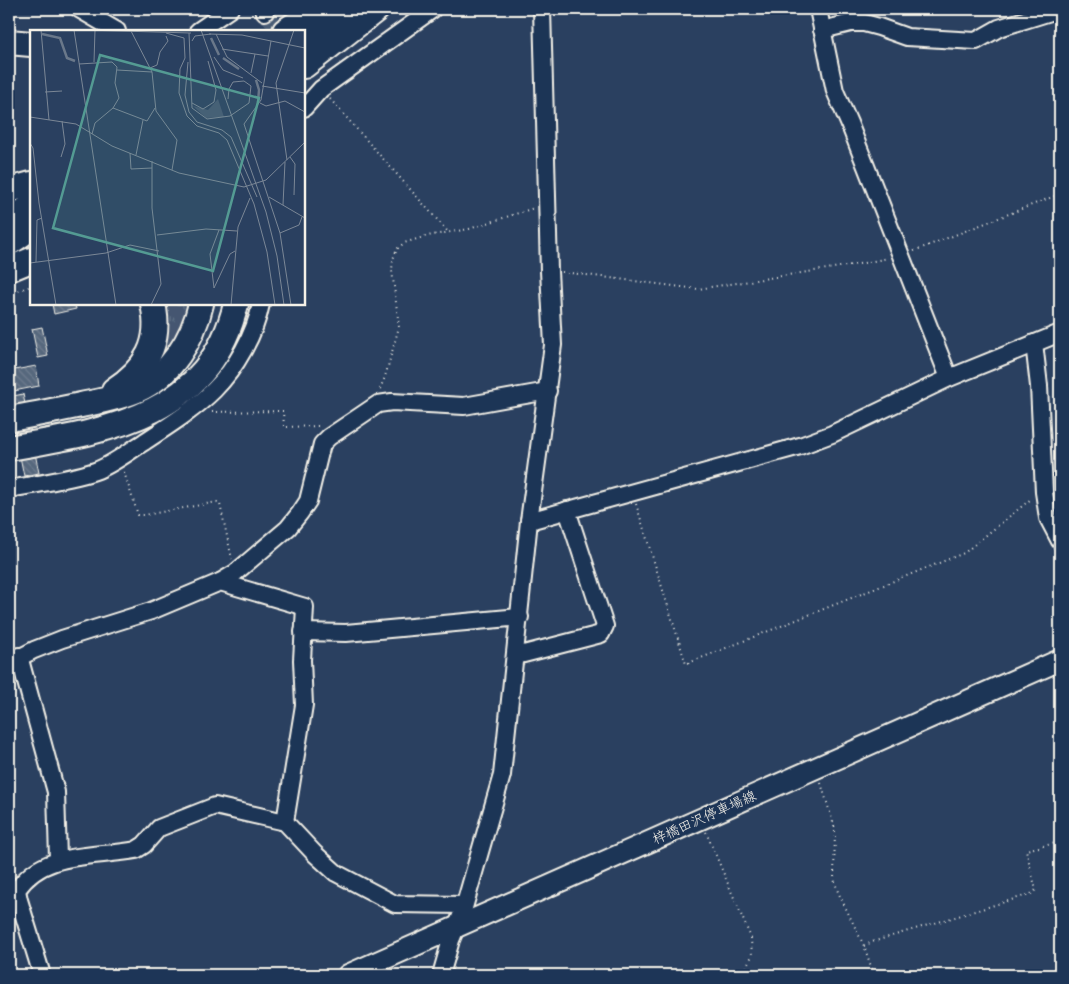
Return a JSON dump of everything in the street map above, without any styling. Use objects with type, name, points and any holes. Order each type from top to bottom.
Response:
[{"type":"highway","points":[[286,30],[318,9]]},
{"type":"highway","points":[[305,40],[351,9]]},
{"type":"highway","points":[[307,71],[377,9]]},
{"type":"highway","points":[[9,30],[30,32]]},
{"type":"highway","points":[[9,42],[30,44]]},
{"type":"highway","points":[[9,190],[30,184]]},
{"type":"highway","points":[[9,222],[30,207]]},
{"type":"highway","points":[[20,258],[30,231]]},
{"type":"highway","points":[[70,408],[113,390],[127,381],[147,360],[155,336],[156,325],[153,305]]},
{"type":"highway","points":[[9,419],[70,408],[124,395],[150,383],[164,372],[185,346],[197,320],[201,305]]},
{"type":"highway","points":[[95,432],[133,411],[181,372],[205,333],[213,305]]},
{"type":"highway","points":[[9,448],[95,432],[160,407],[192,384],[215,357],[224,339],[236,305]]},
{"type":"main road","name":"梓橋田沢停車場線","points":[[348,975],[1060,660]]},
{"type":"street","points":[[79,9],[115,30]]},
{"type":"street","points":[[199,30],[230,9]]},
{"type":"street","points":[[305,107],[321,89],[433,9]]},
{"type":"street","points":[[441,975],[464,905],[502,775],[529,521],[553,345],[549,271],[542,9]]},
{"type":"street","points":[[818,9],[839,102],[849,123],[949,378]]},
{"type":"street","points":[[822,30],[851,23],[864,23],[907,37],[976,40],[999,28],[1060,9]]},
{"type":"street","points":[[307,71],[321,89]]},
{"type":"street","points":[[9,488],[86,474],[104,467],[193,408],[214,390],[229,372],[252,332],[261,305]]},
{"type":"street","points":[[529,521],[800,446],[832,434],[949,378],[1060,333]]},
{"type":"street","points":[[1034,343],[1039,386],[1044,492],[1048,518],[1060,541]]},
{"type":"street","points":[[58,859],[56,792],[14,660],[62,639],[151,611],[220,582],[235,573],[288,528],[300,513],[308,501],[322,444],[329,437],[378,404],[392,402],[464,406],[548,391]]},
{"type":"street","points":[[516,656],[601,634],[604,626],[567,510]]},
{"type":"street","points":[[220,582],[305,607],[302,660],[304,705],[285,822]]},
{"type":"street","points":[[304,632],[346,633],[520,617]]},
{"type":"street","points":[[42,975],[17,890],[23,880],[42,866],[58,859],[136,850],[144,846],[160,828],[215,806],[285,822],[336,873],[395,904],[464,905]]},
{"type":"path","points":[[321,89],[450,233]]},
{"type":"path","points":[[549,271],[698,290],[859,264],[901,255],[1060,194]]},
{"type":"path","points":[[368,410],[380,390],[385,377],[399,327],[392,270],[393,259],[397,249],[404,243],[427,236],[469,229],[547,204]]},
{"type":"path","points":[[9,294],[30,286]]},
{"type":"path","points":[[193,408],[202,412],[283,411],[284,427],[329,426],[342,428]]},
{"type":"path","points":[[118,459],[122,464],[138,515],[217,502],[220,504],[235,573]]},
{"type":"path","points":[[632,492],[686,664],[964,553],[1034,496],[1044,492]]},
{"type":"path","points":[[814,769],[821,783],[836,829],[834,880],[864,946],[874,975]]},
{"type":"path","points":[[701,819],[751,938],[752,956],[741,975]]},
{"type":"path","points":[[864,946],[1031,894],[1036,890],[1026,850],[1060,842]]},
{"type":"green space","points":[[158,305],[195,305],[188,325],[156,372]]},
{"type":"building","points":[[52,305],[75,305],[76,309],[54,314]]},
{"type":"building","points":[[42,327],[48,356],[38,358],[32,329]]},
{"type":"building","points":[[36,366],[39,386],[9,392],[9,371]]},
{"type":"building","points":[[23,394],[39,473],[24,476],[9,403],[9,397]]},
{"type":"tunnel","points":[[265,12],[278,30]]}]
